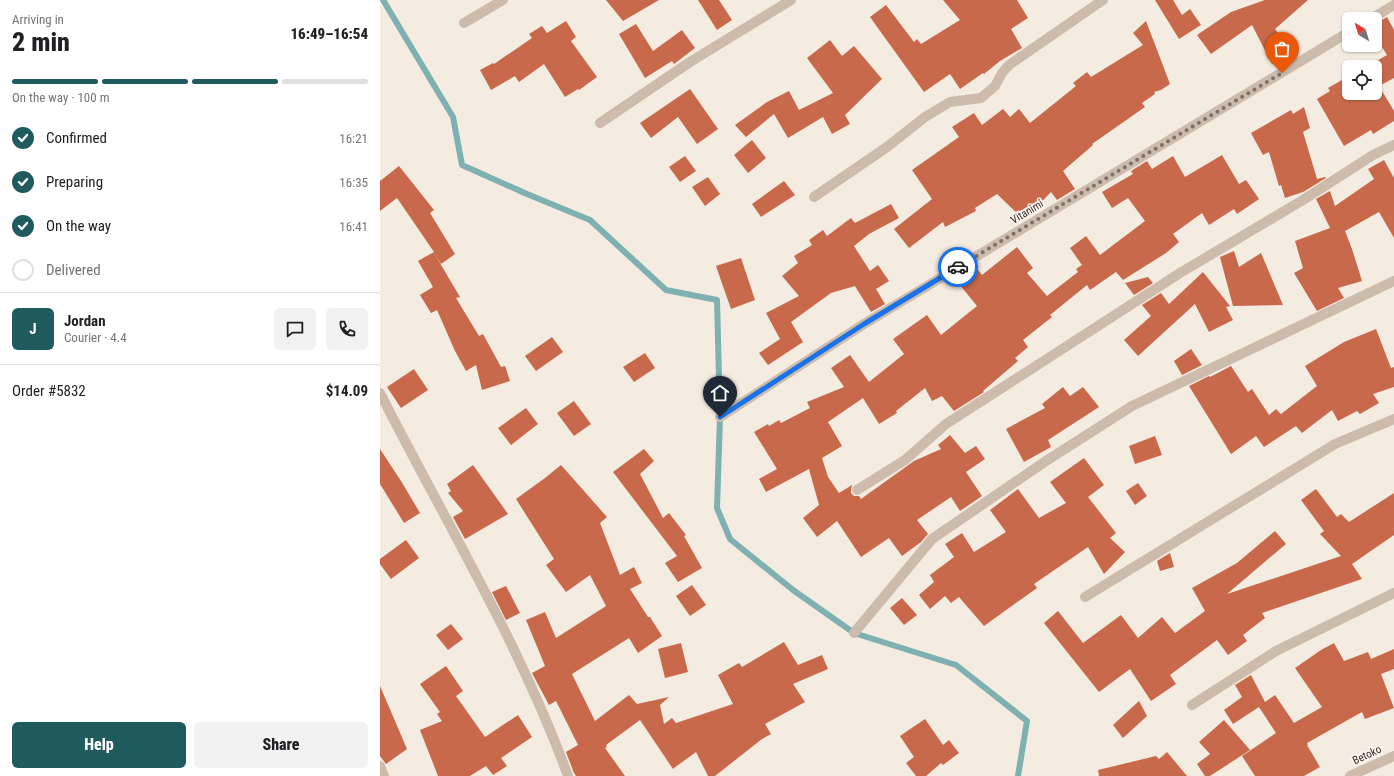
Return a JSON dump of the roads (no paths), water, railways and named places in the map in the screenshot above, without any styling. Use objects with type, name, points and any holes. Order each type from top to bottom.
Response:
[{"type":"street","points":[[464,23],[503,0]]},
{"type":"street","points":[[600,122],[690,62],[791,0]]},
{"type":"street","points":[[814,197],[887,147],[925,117],[950,102],[981,98],[994,86],[1009,65],[1103,0]]},
{"type":"street","points":[[1381,12],[1393,4]]},
{"type":"street","name":"Vitanimi","points":[[720,417],[864,324],[1342,36]]},
{"type":"street","points":[[857,490],[905,460],[946,424],[1147,295],[1303,200],[1373,155],[1394,145]]},
{"type":"street","points":[[854,633],[932,539],[1046,461],[1132,406],[1394,281]]},
{"type":"street","points":[[380,393],[517,656],[556,743],[568,776]]},
{"type":"street","points":[[1085,597],[1335,444],[1394,419]]},
{"type":"street","points":[[1192,705],[1276,651],[1394,593]]},
{"type":"street","name":"Betoko","points":[[1350,776],[1394,756]]},
{"type":"street","points":[[380,766],[384,776]]},
{"type":"waterway","points":[[383,0],[453,117],[462,165],[590,220],[666,290],[717,300],[720,417],[717,508],[730,539],[793,590],[854,633],[956,665],[1027,721],[1018,776]]}]
